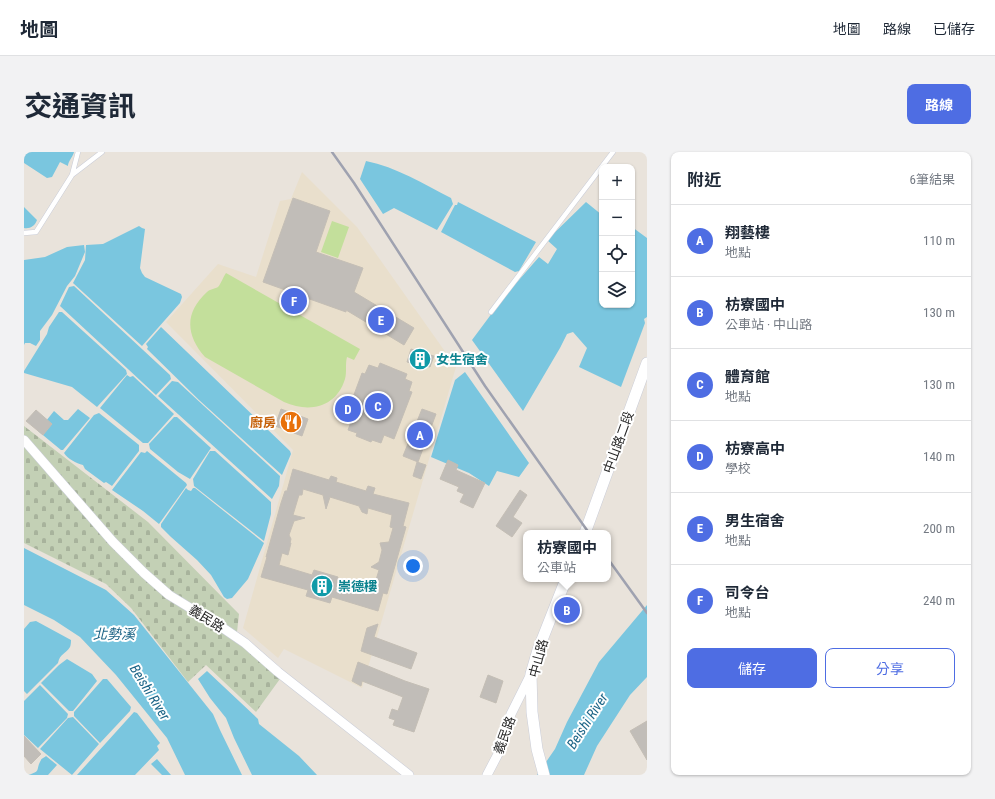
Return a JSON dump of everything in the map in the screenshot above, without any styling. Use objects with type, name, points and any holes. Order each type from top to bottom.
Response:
[{"type":"street","name":"中山路二段","points":[[586,530],[647,363]]},
{"type":"street","name":"義民路","points":[[24,440],[114,542],[144,573],[169,595],[234,635],[409,775]]},
{"type":"street","name":"中山路","points":[[542,770],[537,749],[532,712],[531,674],[538,650],[565,582]]},
{"type":"street","name":"義民路","points":[[487,775],[498,754],[511,714],[531,674]]},
{"type":"lane","points":[[24,233],[36,232],[72,175],[78,152]]},
{"type":"lane","points":[[72,175],[102,152]]},
{"type":"lane","points":[[492,312],[613,152]]},
{"type":"shaded area","points":[[302,172],[357,227],[456,367],[362,688],[284,649],[278,658],[243,628],[293,450],[166,322],[218,264],[256,277],[280,201],[291,199]]},
{"type":"green space","points":[[332,221],[349,227],[338,258],[321,252]]},
{"type":"green space","points":[[226,273],[360,349],[354,360],[347,357],[346,374],[341,389],[328,402],[320,406],[303,407],[284,402],[205,357],[194,341],[190,324],[191,316],[194,308],[200,300],[208,291],[218,287]]},
{"type":"green space","points":[[24,426],[148,522],[239,614],[237,632],[285,672],[256,712],[206,665],[188,682],[131,608],[106,584],[24,543]]},
{"type":"water","points":[[24,152],[74,152],[68,166],[60,162],[52,177],[47,178],[24,163]]},
{"type":"water","points":[[366,161],[388,167],[451,198],[453,204],[437,230],[394,208],[383,214],[360,179]]},
{"type":"water","points":[[458,202],[536,242],[519,271],[515,272],[441,232]]},
{"type":"water","points":[[586,202],[599,213],[599,308],[635,308],[635,229],[647,238],[647,317],[644,319],[645,323],[621,387],[579,367],[587,348],[573,332],[567,334],[523,411],[472,340],[504,297],[539,257],[548,264],[557,249],[547,240]]},
{"type":"water","points":[[24,207],[37,220],[34,225],[28,228],[24,228]]},
{"type":"water","points":[[139,226],[145,229],[140,268],[142,273],[145,277],[181,294],[182,297],[180,303],[142,346],[73,283],[85,260],[86,245],[103,244]]},
{"type":"water","points":[[84,245],[85,252],[75,276],[67,286],[52,315],[40,331],[40,340],[36,346],[30,343],[25,343],[24,345],[24,260],[45,257],[67,247]]},
{"type":"water","points":[[74,286],[170,375],[171,379],[156,395],[60,306],[69,287]]},
{"type":"water","points":[[59,312],[62,312],[126,370],[127,374],[97,407],[72,387],[24,373],[47,334],[49,327]]},
{"type":"water","points":[[161,327],[290,451],[291,454],[282,475],[199,400],[147,349],[148,347],[146,344]]},
{"type":"water","points":[[465,372],[529,463],[519,477],[497,471],[489,486],[469,473],[431,457],[455,380]]},
{"type":"water","points":[[127,375],[130,377],[133,376],[174,414],[148,443],[143,443],[100,408]]},
{"type":"water","points":[[172,381],[178,382],[280,476],[279,486],[272,499],[158,396]]},
{"type":"water","points":[[78,409],[90,418],[63,450],[61,450],[38,431],[54,411],[64,420],[68,420]]},
{"type":"water","points":[[99,413],[139,445],[139,451],[112,486],[106,482],[104,483],[85,469],[83,465],[72,460],[64,453],[94,415]]},
{"type":"water","points":[[174,417],[177,417],[211,448],[190,479],[178,472],[150,449],[149,444]]},
{"type":"water","points":[[147,451],[187,485],[159,524],[112,490],[141,452],[145,453]]},
{"type":"water","points":[[210,451],[215,451],[271,502],[271,514],[264,541],[194,486],[193,479]]},
{"type":"water","points":[[186,488],[191,491],[195,488],[264,543],[248,579],[232,598],[227,599],[224,597],[211,575],[161,527],[161,524]]},
{"type":"water","name":"北勢溪","points":[[24,548],[106,590],[134,615],[213,714],[242,775],[185,775],[167,738],[116,675],[80,637],[54,620],[24,605]]},
{"type":"water","name":"Beishi River","points":[[647,605],[647,677],[630,695],[597,746],[584,775],[537,775],[555,749],[567,722],[599,662]]},
{"type":"water","points":[[36,621],[71,640],[71,644],[60,657],[58,663],[27,694],[24,691],[24,629],[30,622]]},
{"type":"water","points":[[67,659],[92,674],[97,681],[73,711],[69,711],[41,683]]},
{"type":"water","points":[[207,671],[258,719],[259,724],[299,756],[317,775],[252,775],[226,718],[210,698],[198,679]]},
{"type":"water","points":[[103,679],[107,679],[131,707],[130,711],[100,743],[74,716],[74,712]]},
{"type":"water","points":[[40,685],[68,714],[67,718],[38,748],[24,735],[24,701]]},
{"type":"water","points":[[134,712],[137,713],[160,743],[157,746],[159,750],[135,775],[77,775]]},
{"type":"water","points":[[73,717],[99,744],[72,775],[40,749],[68,718]]},
{"type":"water","points":[[46,756],[57,765],[48,775],[28,775],[38,770],[39,763]]},
{"type":"water","points":[[157,759],[171,775],[162,775],[151,764]]},
{"type":"building","points":[[293,198],[330,211],[316,252],[363,268],[354,292],[414,328],[404,345],[346,310],[346,312],[304,297],[296,310],[285,304],[291,292],[263,282]]},
{"type":"building","name":"女生宿舍","points":[[411,349],[421,352],[422,349],[428,351],[427,354],[434,356],[430,367],[423,365],[422,367],[407,362]]},
{"type":"building","points":[[380,363],[407,374],[405,379],[412,382],[409,391],[412,392],[394,439],[384,435],[381,443],[372,440],[371,442],[356,436],[357,433],[348,430],[351,422],[345,419],[362,373],[365,374],[369,365],[378,368]]},
{"type":"building","name":"廚房","points":[[281,409],[308,419],[302,436],[275,426]]},
{"type":"building","points":[[422,409],[436,414],[418,462],[403,456]]},
{"type":"building","points":[[36,410],[52,424],[43,435],[26,421]]},
{"type":"building","points":[[448,460],[458,465],[456,470],[485,483],[473,508],[460,502],[464,494],[457,491],[459,487],[440,479]]},
{"type":"building","points":[[417,462],[426,465],[421,479],[413,476]]},
{"type":"building","points":[[293,469],[329,480],[331,476],[337,478],[336,482],[366,491],[368,486],[375,488],[373,494],[409,503],[403,526],[406,527],[387,594],[383,593],[378,611],[332,597],[330,603],[306,596],[308,590],[261,577],[281,503],[285,491],[287,491]],"holes":[[[303,489],[323,495],[326,509],[330,497],[359,506],[362,512],[367,514],[368,508],[392,515],[390,527],[393,528],[389,542],[380,543],[382,550],[379,562],[371,567],[379,570],[372,593],[337,583],[338,577],[314,570],[312,575],[279,565],[282,553],[288,555],[291,543],[289,535],[294,521],[305,518],[293,515],[299,495],[302,495]]]},
{"type":"building","points":[[520,490],[527,495],[513,517],[522,523],[512,537],[496,526]]},
{"type":"building","points":[[378,624],[374,637],[417,653],[411,669],[361,651],[367,628]]},
{"type":"building","points":[[358,662],[429,689],[414,732],[393,725],[395,720],[389,718],[392,709],[398,711],[403,697],[362,681],[361,686],[352,681]]},
{"type":"building","points":[[488,675],[503,681],[496,703],[480,697]]},
{"type":"building","points":[[647,721],[647,760],[630,731]]},
{"type":"building","points":[[24,736],[41,754],[31,764],[24,756]]},
{"type":"railway","points":[[332,152],[354,183],[485,386],[587,530]]},
{"type":"railway","points":[[611,563],[647,613]]},
{"type":"place","name":"司令台","points":[[294,301]]},
{"type":"place","name":"男生宿舍","points":[[381,320]]},
{"type":"place","name":"女生宿舍","points":[[420,359]]},
{"type":"place","name":"體育館","points":[[378,406]]},
{"type":"place","name":"枋寮高中","points":[[348,409]]},
{"type":"place","name":"廚房","points":[[291,422]]},
{"type":"place","name":"翔藝樓","points":[[420,435]]},
{"type":"place","name":"崇德樓","points":[[322,586]]},
{"type":"place","name":"枋寮國中","points":[[567,610]]}]
